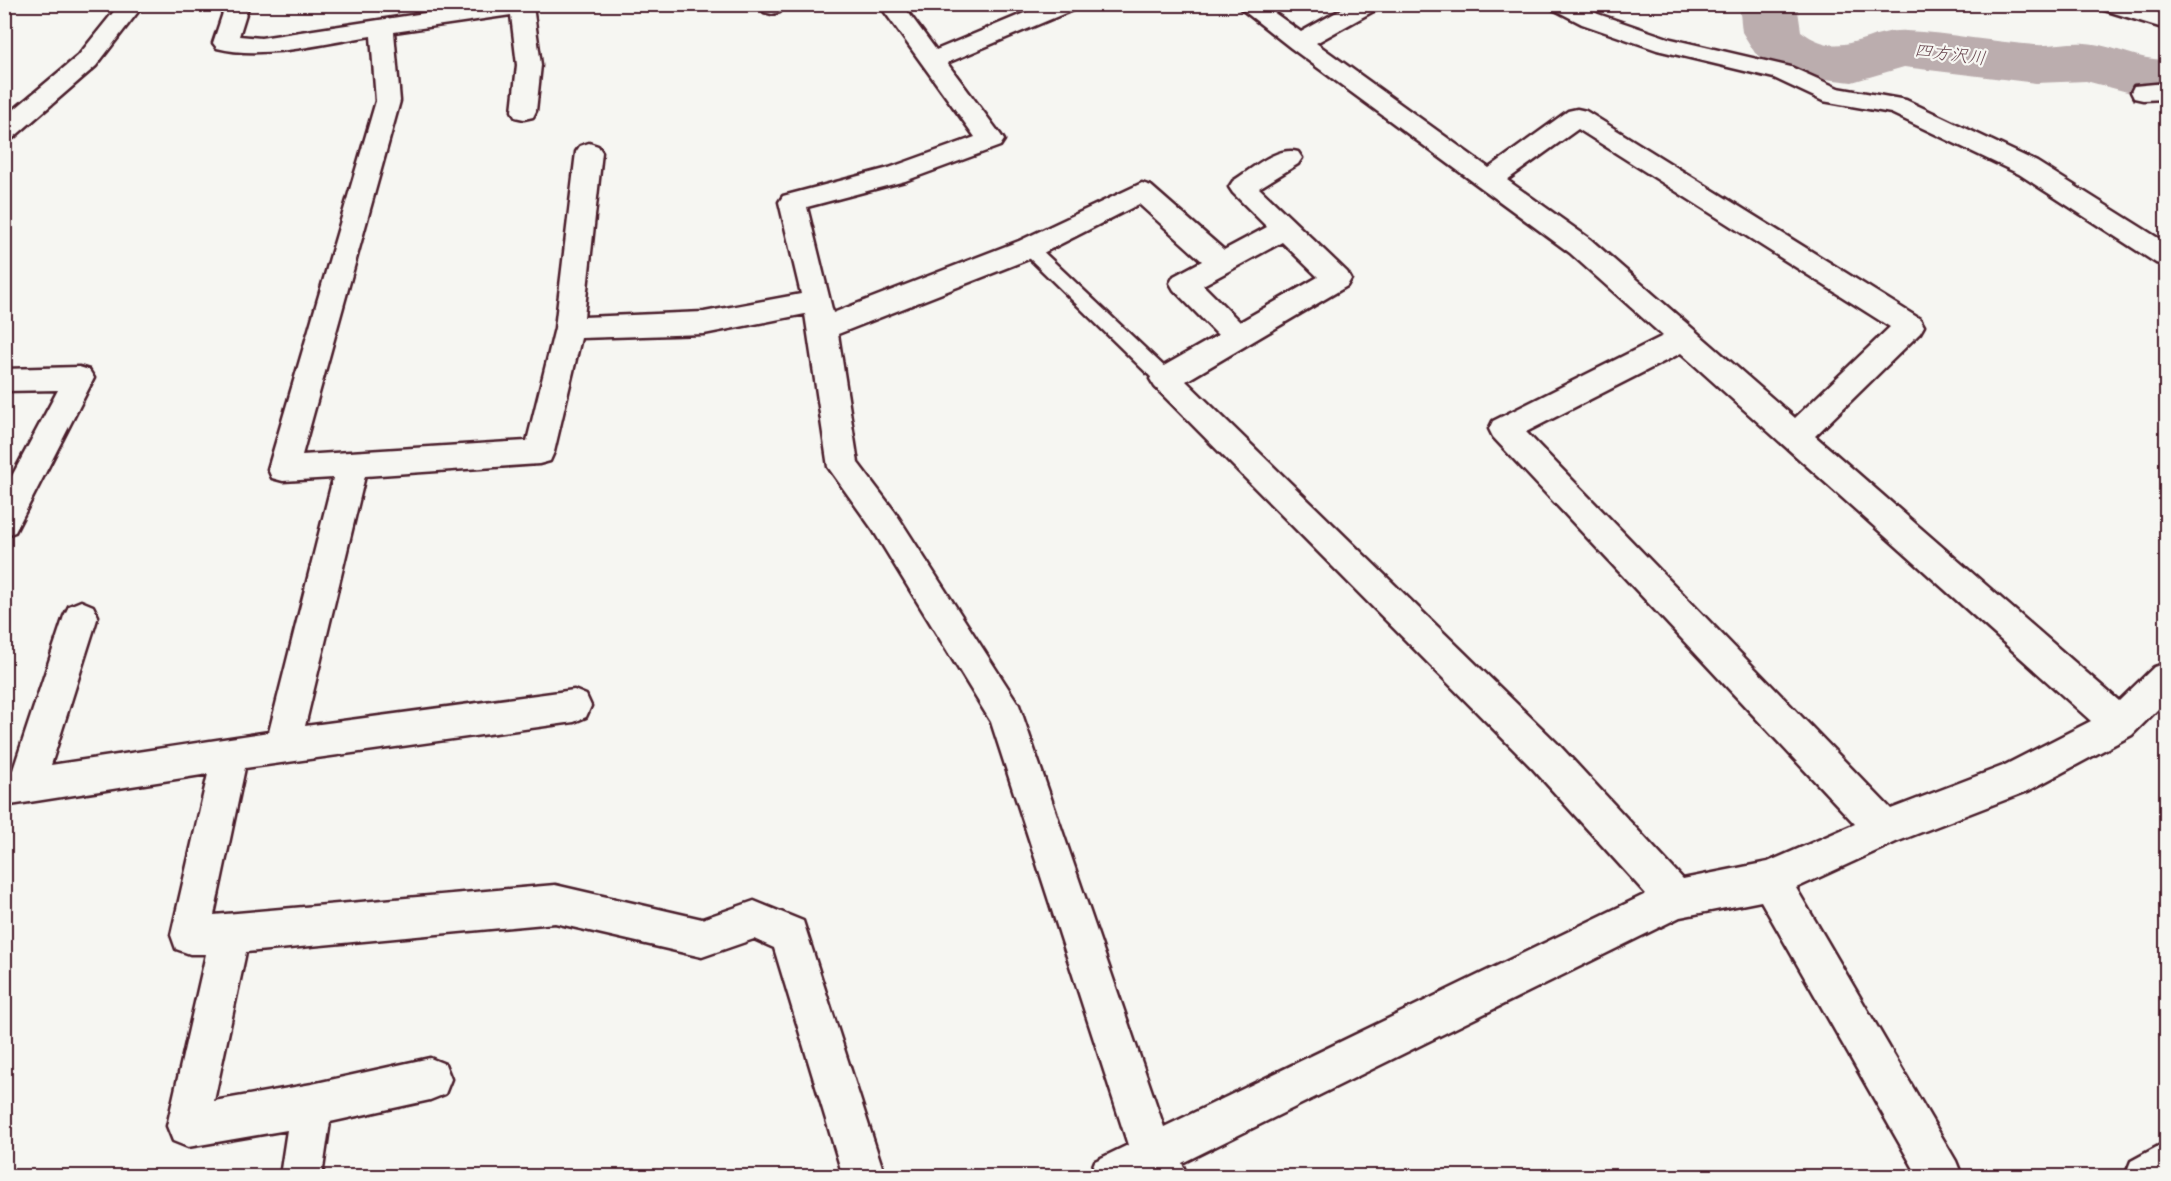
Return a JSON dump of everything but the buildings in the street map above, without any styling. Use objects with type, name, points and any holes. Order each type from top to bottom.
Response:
[{"type":"street","points":[[4,132],[87,62],[133,4]]},
{"type":"street","points":[[238,4],[225,43],[261,45],[521,6],[529,65],[524,111]]},
{"type":"street","points":[[890,4],[991,140],[896,175],[792,202],[820,315],[843,467],[884,521],[1007,716],[1160,1166]]},
{"type":"street","points":[[931,61],[1067,4]]},
{"type":"street","points":[[1246,4],[1580,246],[2120,724]]},
{"type":"street","points":[[1299,43],[1369,4]]},
{"type":"street","points":[[1561,4],[1590,19],[1665,45],[1782,72],[1832,95],[1896,106],[2028,168],[2166,256]]},
{"type":"street","points":[[2109,4],[2141,8],[2166,22]]},
{"type":"street","points":[[382,28],[388,101],[283,469],[539,452],[569,328],[588,152]]},
{"type":"street","points":[[1490,180],[1578,117],[1910,326],[1795,437]]},
{"type":"street","points":[[1289,158],[1242,188],[1337,279],[1165,379],[1546,757],[1676,899]]},
{"type":"street","points":[[569,328],[705,323],[820,315],[1029,248],[1142,192],[1221,263]]},
{"type":"street","points":[[1238,337],[1184,283],[1285,229]]},
{"type":"street","points":[[1683,339],[1504,429],[1885,829]]},
{"type":"street","points":[[4,380],[79,378],[4,523]]},
{"type":"street","points":[[283,746],[352,465]]},
{"type":"street","points":[[81,616],[15,788],[283,746],[574,706]]},
{"type":"street","points":[[1110,1176],[1160,1166],[1676,899],[1770,880],[1885,829],[2015,779],[2120,724],[2166,678]]},
{"type":"street","points":[[230,756],[190,935],[230,934],[555,904],[702,938],[754,920],[789,935],[864,1176]]},
{"type":"street","points":[[1770,880],[1941,1176]]},
{"type":"street","points":[[230,934],[189,1126],[312,1105],[429,1079]]},
{"type":"street","points":[[301,1176],[312,1105]]},
{"type":"street","points":[[2146,1176],[2166,1163]]},
{"type":"lane","points":[[1029,248],[1165,379]]},
{"type":"waterway","name":"四方沢川","points":[[1768,4],[1771,28],[1776,40],[1792,51],[1816,59],[1852,63],[1904,49],[2036,64],[2087,62],[2150,79],[2166,79]]}]
